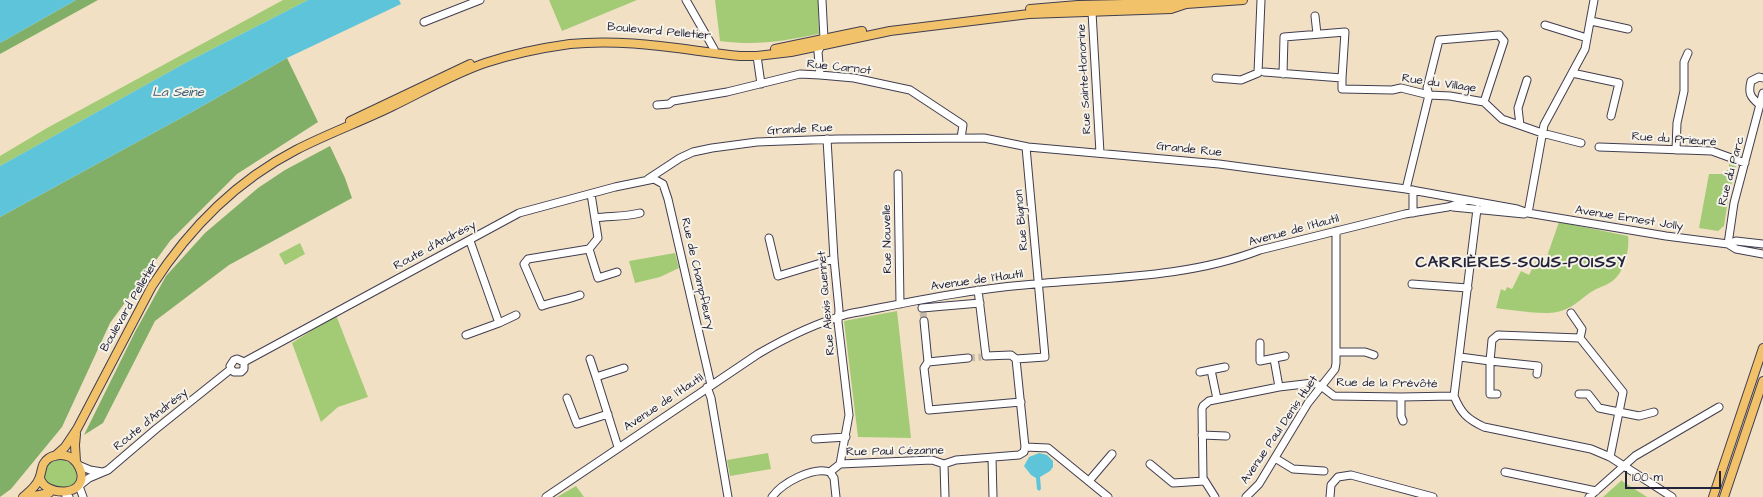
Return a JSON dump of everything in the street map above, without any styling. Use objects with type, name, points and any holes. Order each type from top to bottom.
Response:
[{"type":"main road","name":"Boulevard Pelletier","points":[[56,456],[65,447],[77,429],[152,286],[170,260],[196,228],[223,201],[260,173],[295,150],[340,129],[353,125],[479,66],[542,48],[596,42],[624,42],[740,56],[757,56],[791,52],[822,42],[889,26],[945,18],[1058,6],[1091,8],[1243,0]]},
{"type":"main road","name":"Boulevard Pelletier","points":[[340,129],[350,121],[370,110],[464,66],[483,59],[540,45],[569,40],[624,39],[714,49],[756,51],[822,42]]},
{"type":"main road","points":[[1713,497],[1763,348]]},
{"type":"main road","points":[[1724,497],[1763,380]]},
{"type":"main road","name":"Boulevard Pelletier","points":[[77,429],[75,445],[77,464]]},
{"type":"main road","points":[[23,497],[32,490],[40,478],[44,463],[56,456],[67,456],[77,464],[81,475],[79,486],[67,496],[58,496],[49,493],[44,488],[40,478]]},
{"type":"main road","points":[[30,497],[49,493]]},
{"type":"street","points":[[424,22],[480,0]]},
{"type":"street","points":[[686,0],[714,49]]},
{"type":"street","points":[[820,75],[818,52],[822,42],[822,0]]},
{"type":"street","points":[[1216,78],[1241,80],[1258,73],[1261,0]]},
{"type":"street","points":[[1528,213],[1544,126],[1585,49],[1594,0]]},
{"type":"street","name":"Rue Sainte-Honorine","points":[[1091,8],[1100,153]]},
{"type":"street","points":[[1315,16],[1317,34]]},
{"type":"street","points":[[1591,21],[1628,29]]},
{"type":"street","points":[[1545,25],[1587,38]]},
{"type":"street","points":[[1264,72],[1283,74],[1342,78],[1345,32],[1284,37],[1283,74]]},
{"type":"street","points":[[1413,213],[1410,189],[1429,95],[1427,88],[1439,40],[1499,35],[1504,41],[1484,102]]},
{"type":"street","points":[[1676,150],[1677,123],[1684,91],[1684,62],[1688,53]]},
{"type":"street","points":[[757,56],[761,84]]},
{"type":"street","points":[[1572,73],[1619,83],[1611,116]]},
{"type":"street","name":"Rue Carnot","points":[[657,105],[727,92],[800,74],[854,78],[910,90],[963,125],[961,138]]},
{"type":"street","points":[[1760,105],[1750,97],[1748,91],[1751,81],[1759,77],[1763,78]]},
{"type":"street","name":"Rue du Village","points":[[1342,78],[1342,90],[1392,90],[1401,88],[1429,95],[1450,96],[1484,102],[1502,119],[1542,133],[1581,143]]},
{"type":"street","points":[[1520,125],[1518,108],[1527,80]]},
{"type":"street","name":"Rue du Parc","points":[[1728,244],[1734,203],[1746,163],[1763,93]]},
{"type":"street","name":"Grande Rue","points":[[648,179],[683,156],[712,148],[757,142],[827,139],[984,138],[1026,147],[1219,164],[1410,189],[1468,201]]},
{"type":"street","name":"Rue Alexis Quennet","points":[[827,139],[839,317],[838,322],[849,415],[840,464]]},
{"type":"street","name":"Rue Bignon","points":[[1016,358],[1046,357],[1026,147]]},
{"type":"street","name":"Rue du Prieuré","points":[[1599,147],[1712,151],[1746,163]]},
{"type":"street","name":"Rue de Champfleury","points":[[663,170],[662,175],[664,186],[686,271],[709,386],[728,497]]},
{"type":"street","name":"Rue Nouvelle","points":[[898,174],[900,304]]},
{"type":"street","points":[[648,179],[658,180],[664,186]]},
{"type":"street","name":"Route d'Andrésy","points":[[79,486],[86,480],[108,470],[156,429],[231,369],[231,362],[234,360],[241,360],[244,362],[524,210],[648,179]]},
{"type":"street","points":[[580,295],[565,301],[556,300],[542,306],[524,264],[528,259],[589,249],[598,238],[591,194]]},
{"type":"street","points":[[1448,207],[1468,201]]},
{"type":"street","name":"Avenue Ernest Jolly","points":[[1468,201],[1517,209],[1528,213],[1666,236],[1728,244],[1736,249],[1763,254]]},
{"type":"street","name":"Avenue Ernest Jolly","points":[[1448,207],[1519,214],[1528,213]]},
{"type":"street","name":"Avenue de l'Hautil","points":[[549,495],[709,386],[784,339],[839,317],[978,290],[1127,277],[1173,271],[1237,259],[1260,250],[1336,231],[1413,213],[1448,207]]},
{"type":"street","points":[[1476,209],[1460,357],[1454,396],[1459,407],[1469,419],[1484,426],[1591,449],[1610,457],[1672,497]]},
{"type":"street","points":[[594,218],[613,216],[622,217],[640,213]]},
{"type":"street","name":"Avenue Paul Denis Huet","points":[[1246,497],[1259,484],[1308,403],[1334,369],[1336,352],[1336,231]]},
{"type":"street","points":[[769,238],[778,276],[834,259]]},
{"type":"street","points":[[470,240],[499,323]]},
{"type":"street","name":"Avenue Ernest Jolly","points":[[1728,244],[1736,241],[1763,244]]},
{"type":"street","points":[[589,249],[598,278],[617,272]]},
{"type":"street","points":[[1412,284],[1468,288]]},
{"type":"street","points":[[978,290],[983,357],[1011,355],[1016,358],[1025,447],[1048,448],[1108,497]]},
{"type":"street","name":"Avenue de l'Hautil","points":[[921,300],[922,310],[980,303]]},
{"type":"street","points":[[1571,313],[1582,329],[1580,338]]},
{"type":"street","points":[[466,335],[516,315]]},
{"type":"street","points":[[924,321],[928,362],[924,368],[929,410],[1021,402]]},
{"type":"street","points":[[1497,394],[1490,394],[1490,361],[1492,340],[1498,335],[1580,338],[1623,392],[1610,457]]},
{"type":"street","points":[[1260,343],[1260,361],[1285,356]]},
{"type":"street","points":[[1336,352],[1365,352],[1374,355]]},
{"type":"street","points":[[1460,357],[1538,366],[1537,374]]},
{"type":"street","points":[[928,362],[968,358]]},
{"type":"street","points":[[590,359],[618,448]]},
{"type":"street","points":[[1274,359],[1279,387]]},
{"type":"street","points":[[1200,372],[1225,367]]},
{"type":"street","points":[[596,377],[624,368]]},
{"type":"street","points":[[1211,370],[1217,400]]},
{"type":"street","points":[[1215,497],[1204,481],[1202,435],[1203,406],[1209,401],[1279,387],[1313,383],[1321,386]]},
{"type":"street","name":"Rue de la Prévôté","points":[[1321,386],[1334,396],[1454,396]]},
{"type":"street","points":[[1579,394],[1588,394],[1599,408],[1619,413],[1639,416],[1654,412]]},
{"type":"street","points":[[1401,397],[1401,416],[1403,421]]},
{"type":"street","points":[[568,398],[576,424],[608,414]]},
{"type":"street","points":[[1589,497],[1635,456],[1719,407]]},
{"type":"street","points":[[1202,435],[1226,436]]},
{"type":"street","points":[[815,439],[846,437]]},
{"type":"street","name":"Rue Paul Cézanne","points":[[830,472],[840,464],[932,460],[944,464],[956,460],[1019,455],[1024,452],[1025,447]]},
{"type":"street","points":[[1089,481],[1112,454]]},
{"type":"street","points":[[992,458],[993,497]]},
{"type":"street","points":[[1275,458],[1293,469],[1324,471]]},
{"type":"street","points":[[77,464],[90,470],[102,472]]},
{"type":"street","points":[[944,464],[945,497]]},
{"type":"street","points":[[1150,464],[1173,483],[1204,481]]},
{"type":"street","points":[[772,497],[777,490],[796,478],[824,471],[830,472],[834,478],[836,497]]},
{"type":"street","points":[[1505,472],[1596,491]]},
{"type":"street","points":[[1330,497],[1331,485],[1338,477],[1351,475],[1433,497]]},
{"type":"street","points":[[79,486],[83,497]]},
{"type":"green space","points":[[76,0],[98,0],[0,54],[0,43]]},
{"type":"green space","points":[[283,0],[308,0],[187,62],[0,166],[0,156],[47,128]]},
{"type":"green space","points":[[549,0],[637,0],[562,31]]},
{"type":"green space","points":[[715,0],[818,0],[819,34],[782,41],[759,43],[720,41]]},
{"type":"green space","points":[[287,58],[318,122],[237,174],[170,241],[110,323],[62,427],[11,489],[0,497],[0,217]]},
{"type":"green space","points":[[330,146],[345,178],[352,198],[229,265],[155,321],[103,423],[84,435],[135,332],[166,276],[205,233],[258,188],[285,170]]},
{"type":"green space","points":[[1729,160],[1734,161],[1736,167],[1729,193],[1724,226],[1718,231],[1699,228],[1709,174],[1727,174],[1727,170],[1729,170]]},
{"type":"green space","points":[[1559,222],[1628,236],[1627,255],[1623,268],[1616,278],[1593,291],[1571,307],[1562,311],[1535,313],[1496,308],[1501,289],[1505,291],[1507,287],[1512,289],[1521,271],[1529,275],[1537,259],[1545,262]]},
{"type":"green space","points":[[300,243],[305,254],[285,265],[279,254]]},
{"type":"green space","points":[[675,253],[679,268],[660,277],[635,283],[629,261]]},
{"type":"green space","points":[[897,311],[911,438],[858,437],[844,321]]},
{"type":"green space","points":[[336,315],[368,397],[338,407],[321,422],[292,343]]},
{"type":"green space","points":[[768,453],[771,469],[730,476],[727,460]]},
{"type":"green space","points":[[59,459],[69,462],[75,468],[77,477],[74,487],[50,489],[45,479],[44,471],[48,464]]},
{"type":"green space","points":[[1622,481],[1647,497],[1603,497]]},
{"type":"green space","points":[[576,486],[584,497],[557,497]]},
{"type":"water","points":[[0,0],[76,0],[0,43]]},
{"type":"water","name":"La Seine","points":[[308,0],[399,0],[401,4],[287,58],[0,217],[0,166],[187,62]]},
{"type":"water","points":[[1039,453],[1047,455],[1053,461],[1053,467],[1050,471],[1040,477],[1041,489],[1039,491],[1037,489],[1036,478],[1031,475],[1024,466],[1029,457]]},
{"type":"tunnel","points":[[923,312],[924,321]]},
{"type":"tunnel","points":[[968,358],[981,357]]},
{"type":"district","name":"CARRIÈRES-SOUS-POISSY","points":[[1521,264]]}]
